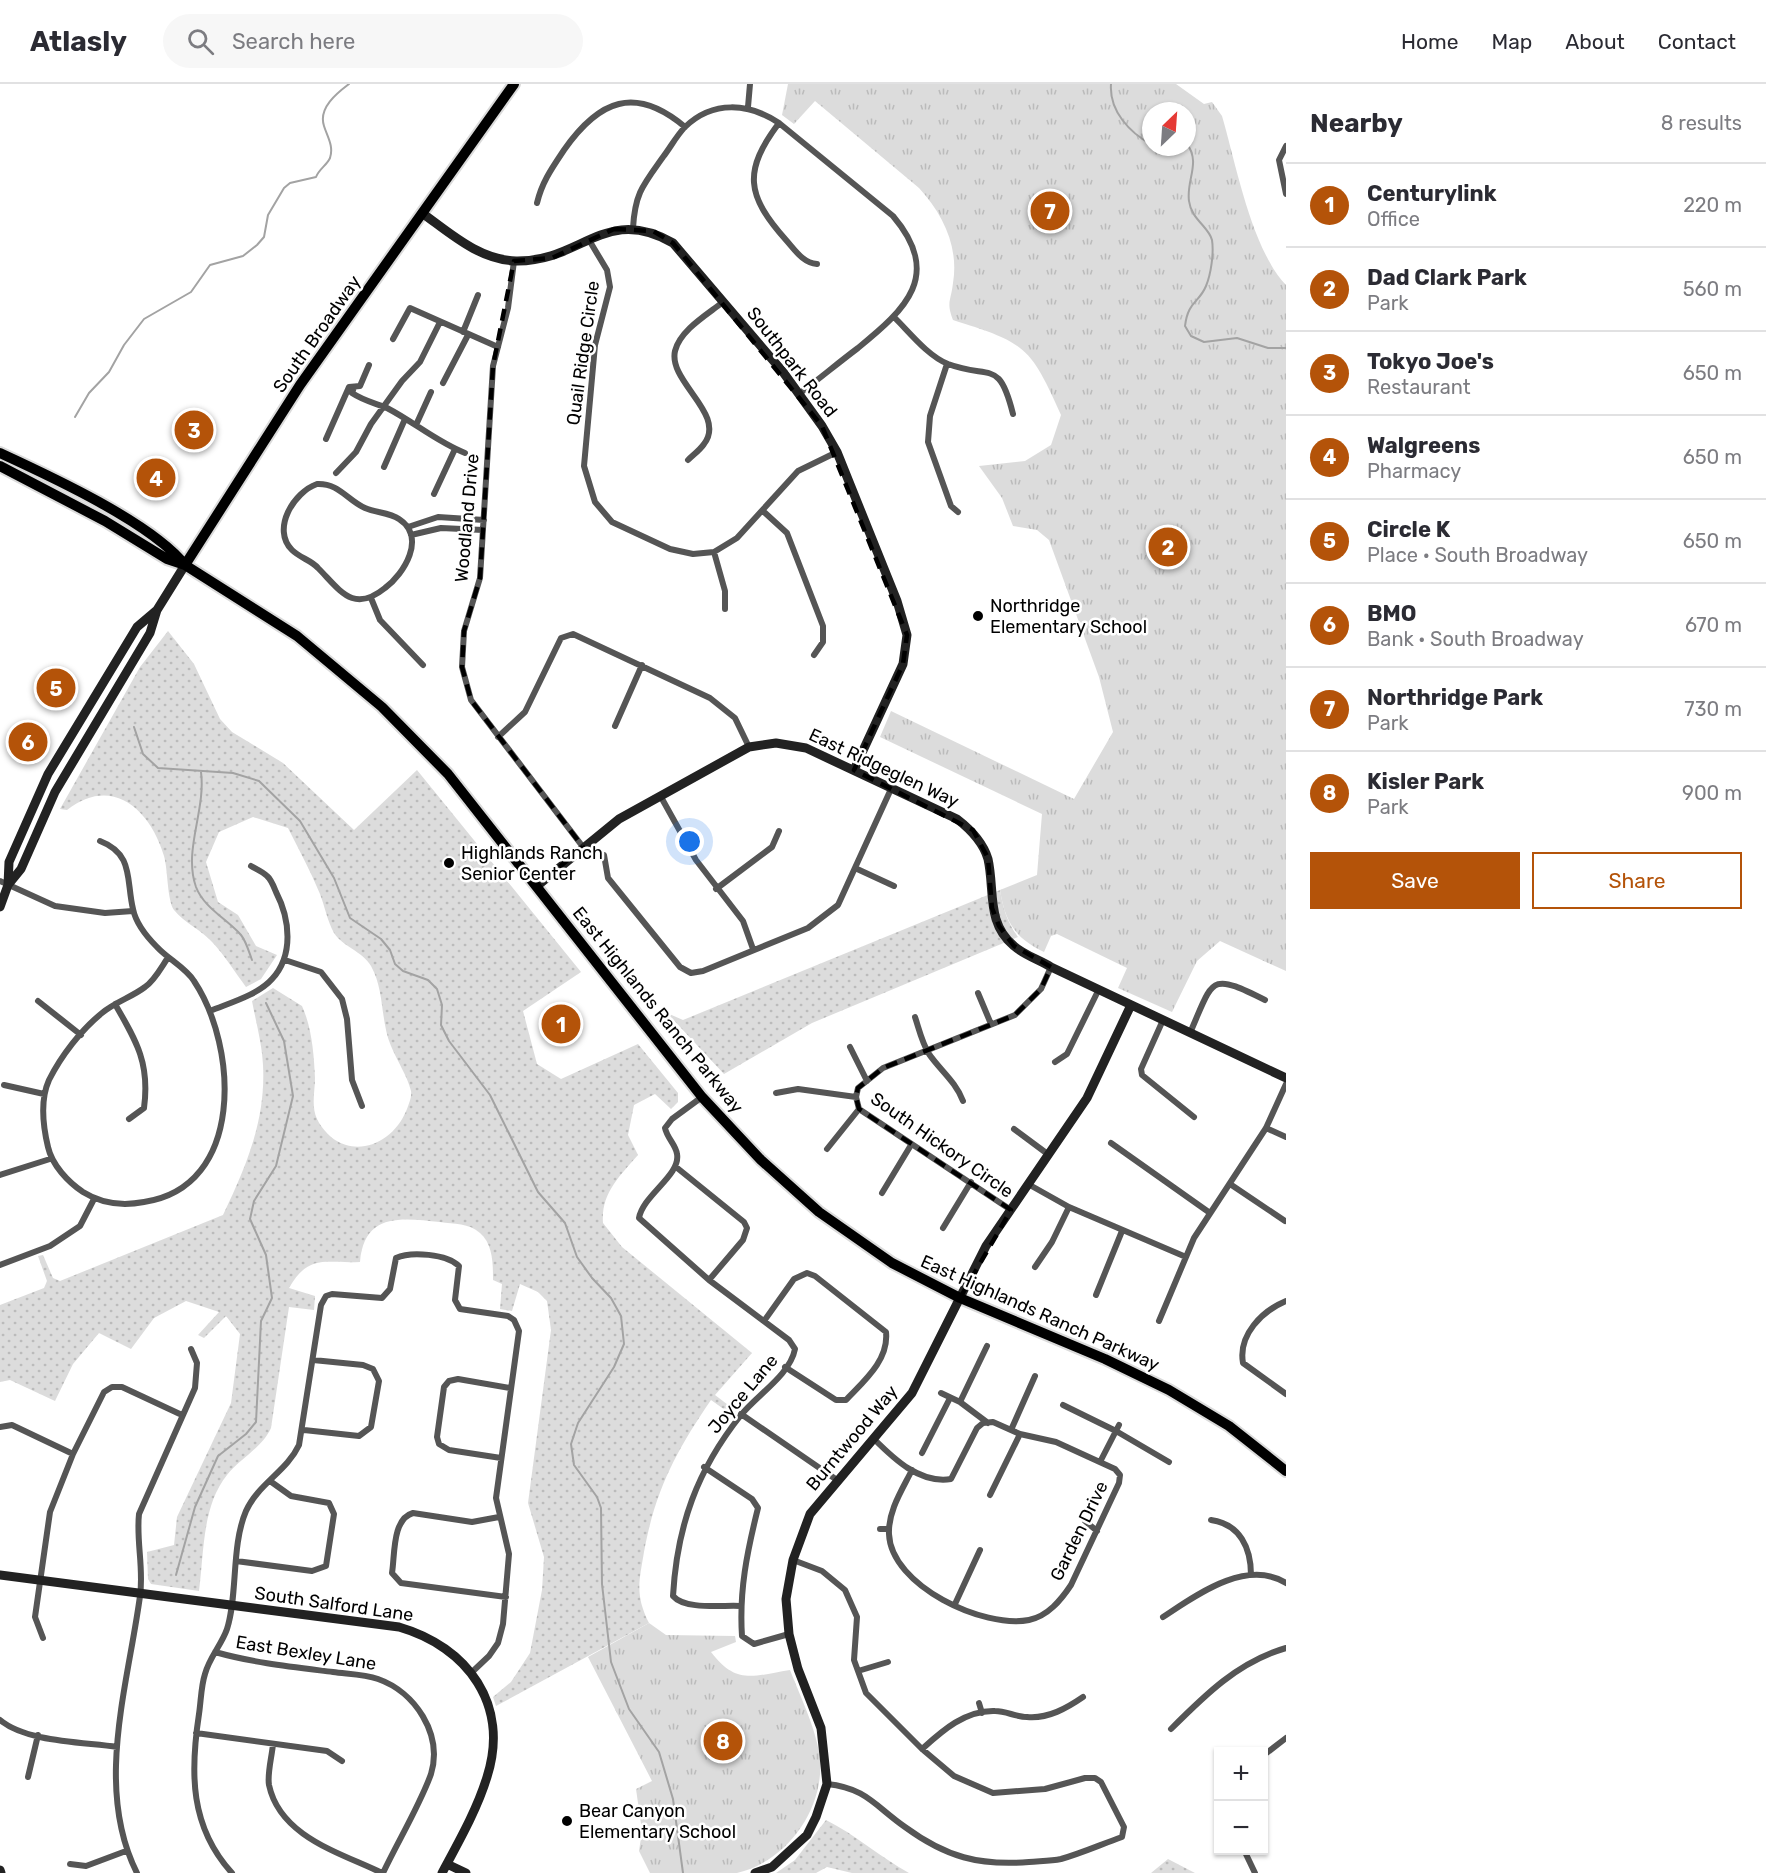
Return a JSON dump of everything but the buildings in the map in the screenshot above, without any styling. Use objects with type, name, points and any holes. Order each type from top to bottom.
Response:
[{"type":"main road","name":"South Broadway","points":[[185,566],[300,385],[514,84]]},
{"type":"main road","points":[[0,453],[111,511],[172,548],[185,566]]},
{"type":"main road","points":[[0,466],[105,521],[167,559],[185,566]]},
{"type":"main road","name":"East Highlands Ranch Parkway","points":[[185,566],[297,636],[382,707],[448,774],[702,1097],[761,1160],[819,1212],[892,1263],[960,1298],[1105,1359],[1169,1390],[1229,1426],[1286,1472]]},
{"type":"street","points":[[748,107],[750,84]]},
{"type":"street","points":[[537,202],[542,183],[578,130],[602,109],[620,104],[647,103],[667,112],[685,127]]},
{"type":"street","points":[[633,228],[638,192],[685,127],[718,109],[748,107],[765,113],[779,123],[892,216],[907,233],[915,256],[915,279],[910,299],[895,318],[800,394]]},
{"type":"street","points":[[779,123],[762,146],[756,160],[755,193],[764,215],[802,258],[810,264],[817,264]]},
{"type":"street","points":[[1286,146],[1279,160],[1286,194]]},
{"type":"street","name":"Southpark Road","points":[[422,213],[472,248],[514,261],[552,258],[614,229],[633,228],[653,231],[673,243],[800,394],[837,452],[897,601],[907,635],[903,664],[854,770]]},
{"type":"street","name":"Quail Ridge Circle","points":[[589,240],[608,270],[610,287],[595,345],[584,466],[595,502],[612,522],[670,549],[693,554],[714,552]]},
{"type":"street","name":"Woodland Drive","points":[[514,261],[508,309],[493,366],[480,578],[464,631],[462,668],[471,700],[583,847]]},
{"type":"street","points":[[443,383],[466,334],[478,295]]},
{"type":"street","points":[[688,460],[706,443],[708,422],[678,371],[675,352],[686,333],[723,302]]},
{"type":"street","points":[[393,339],[410,308],[498,347]]},
{"type":"street","points":[[895,318],[930,352],[947,364],[999,376],[1007,388],[1013,414]]},
{"type":"street","points":[[336,473],[356,452],[402,381],[420,362],[440,322]]},
{"type":"street","points":[[947,364],[930,416],[928,442],[951,506],[958,512]]},
{"type":"street","points":[[326,440],[354,387],[369,365]]},
{"type":"street","points":[[354,387],[352,393],[364,401],[385,407],[454,449],[465,453]]},
{"type":"street","points":[[416,425],[431,392]]},
{"type":"street","points":[[384,467],[405,420]]},
{"type":"street","points":[[434,494],[454,449]]},
{"type":"street","points":[[725,609],[725,591],[714,552],[737,538],[798,471],[837,452]]},
{"type":"street","points":[[324,484],[339,489],[366,509],[398,518],[408,527],[411,535],[412,546],[399,576],[371,598],[357,600],[342,594],[316,566],[291,549],[285,539],[285,518],[304,490],[324,484]]},
{"type":"street","points":[[763,511],[787,533],[823,626],[823,642],[814,655]]},
{"type":"street","points":[[408,527],[438,518],[484,520]]},
{"type":"street","points":[[411,535],[441,528],[483,530]]},
{"type":"street","name":"South Broadway","points":[[0,907],[9,862],[48,774],[136,630],[157,610],[185,566]]},
{"type":"street","points":[[371,598],[380,620],[423,665]]},
{"type":"street","name":"South Broadway","points":[[4,883],[21,869],[55,792],[150,633],[157,610]]},
{"type":"street","points":[[498,737],[525,712],[561,638],[567,634],[581,637],[642,665],[727,709],[742,727],[749,747]]},
{"type":"street","points":[[615,726],[642,665]]},
{"type":"street","name":"East Ridgeglen Way","points":[[537,886],[619,819],[749,747],[762,744],[796,745],[957,819],[972,830],[987,858],[992,908],[999,926],[1014,946],[1051,967],[1286,1078]]},
{"type":"street","points":[[604,855],[608,878],[680,968],[691,973],[703,971],[808,928],[838,905],[891,789]]},
{"type":"street","points":[[661,796],[696,860],[716,889],[743,921],[753,949]]},
{"type":"street","points":[[716,889],[772,847],[779,831]]},
{"type":"street","points":[[100,841],[114,847],[125,862],[133,911],[145,934],[167,959],[193,978],[210,1011],[221,1040],[226,1090],[221,1128],[207,1161],[185,1187],[160,1200],[125,1205],[94,1199],[74,1185],[50,1159],[43,1124],[44,1094],[63,1058],[81,1035],[103,1012],[148,986],[167,959]]},
{"type":"street","points":[[210,1011],[263,987],[273,979],[285,960],[288,942],[286,918],[280,900],[268,876],[251,866]]},
{"type":"street","points":[[855,868],[894,886]]},
{"type":"street","points":[[4,883],[55,906],[105,913],[133,911]]},
{"type":"street","points":[[285,960],[321,972],[342,999],[347,1018],[352,1080],[362,1106]]},
{"type":"street","name":"South Hickory Circle","points":[[1011,1210],[859,1109],[856,1096],[858,1088],[883,1068],[1016,1015],[1041,989],[1051,967]]},
{"type":"street","points":[[1190,1033],[1209,990],[1219,983],[1229,982],[1265,1000]]},
{"type":"street","points":[[1054,1062],[1067,1054],[1100,989]]},
{"type":"street","points":[[978,993],[991,1024]]},
{"type":"street","points":[[38,1001],[81,1035]]},
{"type":"street","points":[[115,1004],[141,1050],[147,1085],[144,1108],[129,1119]]},
{"type":"street","name":"Burntwood Way","points":[[755,1873],[772,1867],[807,1835],[827,1784],[822,1728],[805,1692],[789,1634],[786,1599],[793,1560],[810,1514],[912,1393],[986,1246],[1088,1098],[1131,1005]]},
{"type":"street","points":[[915,1017],[927,1050],[942,1072],[957,1086],[963,1101]]},
{"type":"street","points":[[1163,1020],[1142,1069],[1142,1075],[1194,1117]]},
{"type":"street","points":[[850,1047],[867,1081]]},
{"type":"street","points":[[1159,1321],[1194,1238],[1266,1128],[1286,1084]]},
{"type":"street","points":[[4,1085],[44,1094]]},
{"type":"street","points":[[776,1093],[798,1089],[856,1096]]},
{"type":"street","points":[[702,1097],[672,1119],[665,1128],[678,1154],[676,1167],[641,1209],[639,1218],[709,1280],[764,1321],[794,1279],[807,1273],[886,1332],[888,1344],[874,1371],[846,1400],[836,1400],[785,1367]]},
{"type":"street","points":[[827,1149],[859,1109]]},
{"type":"street","points":[[1266,1128],[1286,1137]]},
{"type":"street","points":[[1014,1130],[1049,1155]]},
{"type":"street","points":[[1111,1143],[1210,1212]]},
{"type":"street","points":[[882,1193],[911,1145]]},
{"type":"street","points":[[0,1175],[50,1159]]},
{"type":"street","points":[[676,1167],[744,1222],[747,1228],[743,1240],[709,1280]]},
{"type":"street","points":[[943,1228],[971,1182]]},
{"type":"street","points":[[1028,1184],[1069,1207],[1186,1257]]},
{"type":"street","points":[[1230,1184],[1285,1221]]},
{"type":"street","points":[[0,1265],[50,1246],[80,1226],[94,1199]]},
{"type":"street","points":[[1035,1267],[1052,1242],[1069,1207]]},
{"type":"street","points":[[1096,1295],[1122,1231]]},
{"type":"street","points":[[232,1873],[221,1860],[202,1822],[193,1786],[196,1733],[205,1673],[227,1628],[236,1561],[246,1511],[254,1496],[293,1459],[304,1430],[321,1305],[326,1296],[332,1294],[382,1298],[390,1289],[396,1258],[406,1253],[452,1260],[459,1266],[455,1300],[460,1310],[508,1316],[514,1320],[519,1331],[496,1498],[509,1554],[506,1597],[498,1643],[489,1656],[471,1673]]},
{"type":"street","points":[[1286,1301],[1271,1308],[1251,1327],[1241,1353],[1243,1363],[1286,1394]]},
{"type":"street","name":"Joyce Lane","points":[[740,1606],[687,1604],[677,1601],[673,1596],[675,1563],[682,1527],[704,1467],[741,1414],[794,1356],[795,1348],[789,1340],[764,1321]]},
{"type":"street","points":[[960,1402],[987,1346]]},
{"type":"street","points":[[137,1873],[126,1851],[119,1825],[117,1747],[141,1593],[141,1565],[137,1533],[139,1514],[195,1389],[197,1363],[191,1349]]},
{"type":"street","points":[[304,1430],[359,1436],[371,1427],[379,1381],[373,1369],[363,1365],[313,1360]]},
{"type":"street","points":[[1011,1430],[1035,1376]]},
{"type":"street","points":[[501,1458],[449,1450],[439,1444],[438,1427],[444,1387],[449,1381],[458,1379],[510,1388]]},
{"type":"street","points":[[43,1638],[35,1617],[50,1512],[73,1454],[104,1392],[112,1387],[122,1387],[182,1415]]},
{"type":"street","points":[[941,1393],[960,1402],[988,1423],[1020,1434],[1056,1442],[1100,1462],[1117,1428]]},
{"type":"street","points":[[921,1453],[950,1398]]},
{"type":"street","points":[[1063,1406],[1117,1428],[1169,1462]]},
{"type":"street","points":[[741,1414],[837,1480]]},
{"type":"street","points":[[874,1439],[891,1457],[912,1470],[936,1481],[951,1479],[977,1428],[988,1423]]},
{"type":"street","points":[[0,1427],[12,1425],[73,1454]]},
{"type":"street","points":[[990,1495],[1020,1434]]},
{"type":"street","name":"Garden Drive","points":[[912,1470],[891,1513],[889,1529],[893,1553],[904,1572],[926,1589],[955,1604],[988,1619],[1009,1622],[1032,1619],[1049,1611],[1071,1586],[1119,1483],[1120,1475],[1115,1469],[1100,1462]]},
{"type":"street","points":[[704,1467],[752,1499],[758,1508],[745,1558],[740,1606],[742,1636],[754,1644],[789,1634]]},
{"type":"street","points":[[236,1561],[312,1571],[326,1566],[334,1514],[328,1503],[291,1496],[270,1481]]},
{"type":"street","points":[[499,1517],[471,1522],[413,1513],[405,1515],[399,1526],[392,1573],[401,1583],[506,1597]]},
{"type":"street","points":[[1211,1520],[1224,1522],[1235,1530],[1251,1556],[1251,1575]]},
{"type":"street","points":[[1085,1521],[1097,1531]]},
{"type":"street","points":[[880,1529],[889,1529]]},
{"type":"street","points":[[955,1604],[980,1550]]},
{"type":"street","points":[[793,1560],[822,1571],[845,1590],[856,1617],[854,1660],[866,1693],[922,1749],[954,1776],[993,1793],[1045,1789],[1085,1778],[1095,1778],[1101,1782],[1124,1827],[1122,1837],[1060,1859],[1000,1864],[969,1861],[940,1849],[906,1828],[862,1793],[848,1786],[827,1784]]},
{"type":"street","name":"South Salford Lane","points":[[0,1575],[399,1627],[436,1641],[451,1651],[471,1673],[483,1693],[491,1716],[492,1757],[487,1778],[445,1869]]},
{"type":"street","points":[[1163,1617],[1208,1588],[1251,1575],[1286,1583]]},
{"type":"street","points":[[1171,1729],[1213,1687],[1247,1664],[1286,1648]]},
{"type":"street","name":"East Bexley Lane","points":[[215,1652],[245,1661],[377,1678],[402,1691],[417,1707],[427,1723],[432,1738],[431,1773],[382,1873]]},
{"type":"street","points":[[858,1671],[888,1662]]},
{"type":"street","points":[[922,1749],[946,1727],[982,1713],[994,1711],[1027,1718],[1044,1716],[1069,1706],[1083,1696]]},
{"type":"street","points":[[979,1704],[982,1713]]},
{"type":"street","points":[[0,1720],[10,1728],[38,1736],[117,1747]]},
{"type":"street","points":[[196,1733],[327,1751],[342,1761]]},
{"type":"street","points":[[28,1777],[38,1736]]},
{"type":"street","points":[[1268,1751],[1286,1738]]},
{"type":"street","points":[[273,1744],[269,1784],[285,1818],[306,1836],[382,1873]]},
{"type":"street","points":[[70,1864],[86,1866],[126,1851]]},
{"type":"street","points":[[1246,1855],[1255,1873]]},
{"type":"street","points":[[445,1869],[466,1873]]},
{"type":"highlighted area","points":[[614,229],[653,231],[673,243],[822,426],[907,635],[903,664],[854,770],[973,830],[988,858],[992,908],[999,926],[1014,946],[1051,967],[1041,989],[1015,1015],[883,1068],[858,1088],[856,1097],[859,1109],[1011,1210],[960,1298],[892,1263],[819,1212],[761,1160],[702,1097],[537,886],[583,847],[471,700],[462,667],[464,631],[480,578],[493,366],[514,261],[552,258]]},
{"type":"green space","points":[[788,84],[1176,84],[1204,104],[1212,102],[1222,116],[1254,229],[1274,270],[1286,285],[1286,971],[1220,941],[1197,961],[1172,1012],[1118,988],[1127,968],[1057,934],[1051,936],[1044,952],[1034,947],[1019,935],[1008,920],[1000,890],[1037,875],[1042,814],[880,737],[891,711],[1074,799],[1113,732],[1099,677],[1049,540],[1037,530],[1013,526],[1002,498],[979,466],[1025,461],[1051,445],[1061,415],[1041,374],[1023,350],[1011,342],[953,320],[949,305],[954,270],[951,244],[942,220],[919,188],[815,101],[794,124],[782,115]]},
{"type":"green space","points":[[168,631],[194,664],[220,719],[232,732],[283,763],[354,830],[417,770],[581,972],[523,1011],[537,1064],[561,1079],[638,1044],[678,1093],[678,1102],[671,1109],[655,1094],[634,1105],[628,1135],[638,1155],[618,1178],[608,1194],[603,1212],[603,1223],[622,1247],[752,1353],[715,1395],[736,1411],[732,1415],[711,1400],[668,1472],[654,1510],[640,1580],[640,1596],[649,1623],[496,1706],[493,1697],[511,1682],[530,1653],[542,1590],[544,1557],[528,1503],[551,1330],[547,1301],[538,1292],[520,1284],[512,1311],[500,1309],[502,1284],[493,1280],[490,1248],[476,1230],[461,1224],[412,1220],[387,1222],[377,1226],[369,1234],[363,1246],[360,1262],[319,1263],[304,1269],[296,1277],[289,1288],[315,1296],[314,1310],[289,1307],[271,1428],[257,1447],[238,1463],[219,1487],[208,1515],[199,1591],[151,1584],[148,1579],[147,1552],[174,1545],[177,1517],[231,1403],[240,1334],[226,1316],[204,1338],[198,1335],[219,1312],[186,1301],[154,1318],[131,1349],[99,1333],[73,1364],[55,1401],[10,1380],[0,1382],[0,1305],[44,1288],[47,1281],[38,1256],[43,1255],[53,1278],[60,1281],[223,1215],[247,1161],[261,1105],[262,1057],[252,1001],[273,988],[302,1006],[313,1051],[315,1114],[326,1133],[338,1142],[351,1146],[364,1146],[389,1135],[399,1124],[411,1098],[409,1085],[388,1036],[381,995],[371,966],[334,933],[322,899],[288,828],[253,817],[219,832],[206,862],[218,902],[238,915],[256,946],[277,955],[261,979],[246,987],[213,943],[174,910],[170,899],[164,856],[158,839],[139,812],[127,802],[114,797],[99,796],[84,800],[67,810],[60,809],[140,667]]},
{"type":"green space","points":[[1000,890],[1006,915],[1018,937],[812,1023],[724,1074],[667,1013],[683,1020]]},
{"type":"green space","points":[[649,1623],[666,1635],[735,1636],[736,1642],[711,1652],[729,1670],[737,1674],[755,1676],[790,1670],[817,1742],[820,1772],[817,1791],[811,1810],[801,1828],[773,1856],[756,1866],[737,1873],[650,1873],[639,1851],[642,1831],[636,1789],[652,1781],[588,1657]]},
{"type":"green space","points":[[826,1820],[909,1873],[852,1873],[827,1867],[816,1873],[776,1873],[795,1860]]},
{"type":"green space","points":[[1168,1859],[1195,1873],[1151,1873]]},
{"type":"waterway","points":[[75,417],[89,393],[109,372],[124,345],[144,319],[191,292],[210,265],[243,256],[257,245],[264,237],[268,215],[284,188],[290,183],[316,177],[331,154],[331,145],[323,119],[326,107],[349,84]]},
{"type":"waterway","points":[[1111,84],[1111,94],[1117,112],[1122,120],[1142,138]]},
{"type":"waterway","points":[[1192,156],[1190,207],[1210,235],[1213,251],[1206,286],[1191,307],[1185,326],[1191,336],[1204,342],[1237,338],[1268,348],[1286,348]]},
{"type":"waterway","points":[[134,727],[143,754],[158,768],[233,773],[259,781],[300,821],[334,878],[350,918],[381,939],[390,950],[395,964],[403,971],[428,980],[437,989],[442,1005],[441,1025],[449,1041],[490,1095],[538,1192],[565,1223],[577,1257],[592,1278],[611,1298],[621,1316],[624,1344],[614,1367],[578,1423],[571,1444],[574,1465],[597,1497],[601,1508],[602,1584],[611,1662],[629,1709],[659,1752],[673,1799],[683,1873]]},
{"type":"waterway","points":[[201,772],[202,787],[192,859],[196,887],[204,901],[241,935],[252,960]]},
{"type":"waterway","points":[[176,1575],[195,1507],[218,1456],[246,1434],[256,1422],[261,1321],[272,1298],[266,1255],[250,1219],[254,1201],[276,1166],[293,1096],[284,1041],[266,1003]]},
{"type":"place","name":"Northridge Park","points":[[1050,211]]},
{"type":"place","name":"Tokyo Joe's","points":[[194,430]]},
{"type":"place","name":"Walgreens","points":[[156,478]]},
{"type":"place","name":"Dad Clark Park","points":[[1168,547]]},
{"type":"place","name":"Northridge Elementary School","points":[[978,616]]},
{"type":"place","name":"Circle K","points":[[56,688]]},
{"type":"place","name":"BMO","points":[[28,742]]},
{"type":"place","name":"Highlands Ranch Senior Center","points":[[449,863]]},
{"type":"place","name":"Centurylink","points":[[561,1024]]},
{"type":"place","name":"Kisler Park","points":[[723,1741]]},
{"type":"place","name":"Bear Canyon Elementary School","points":[[567,1821]]}]
